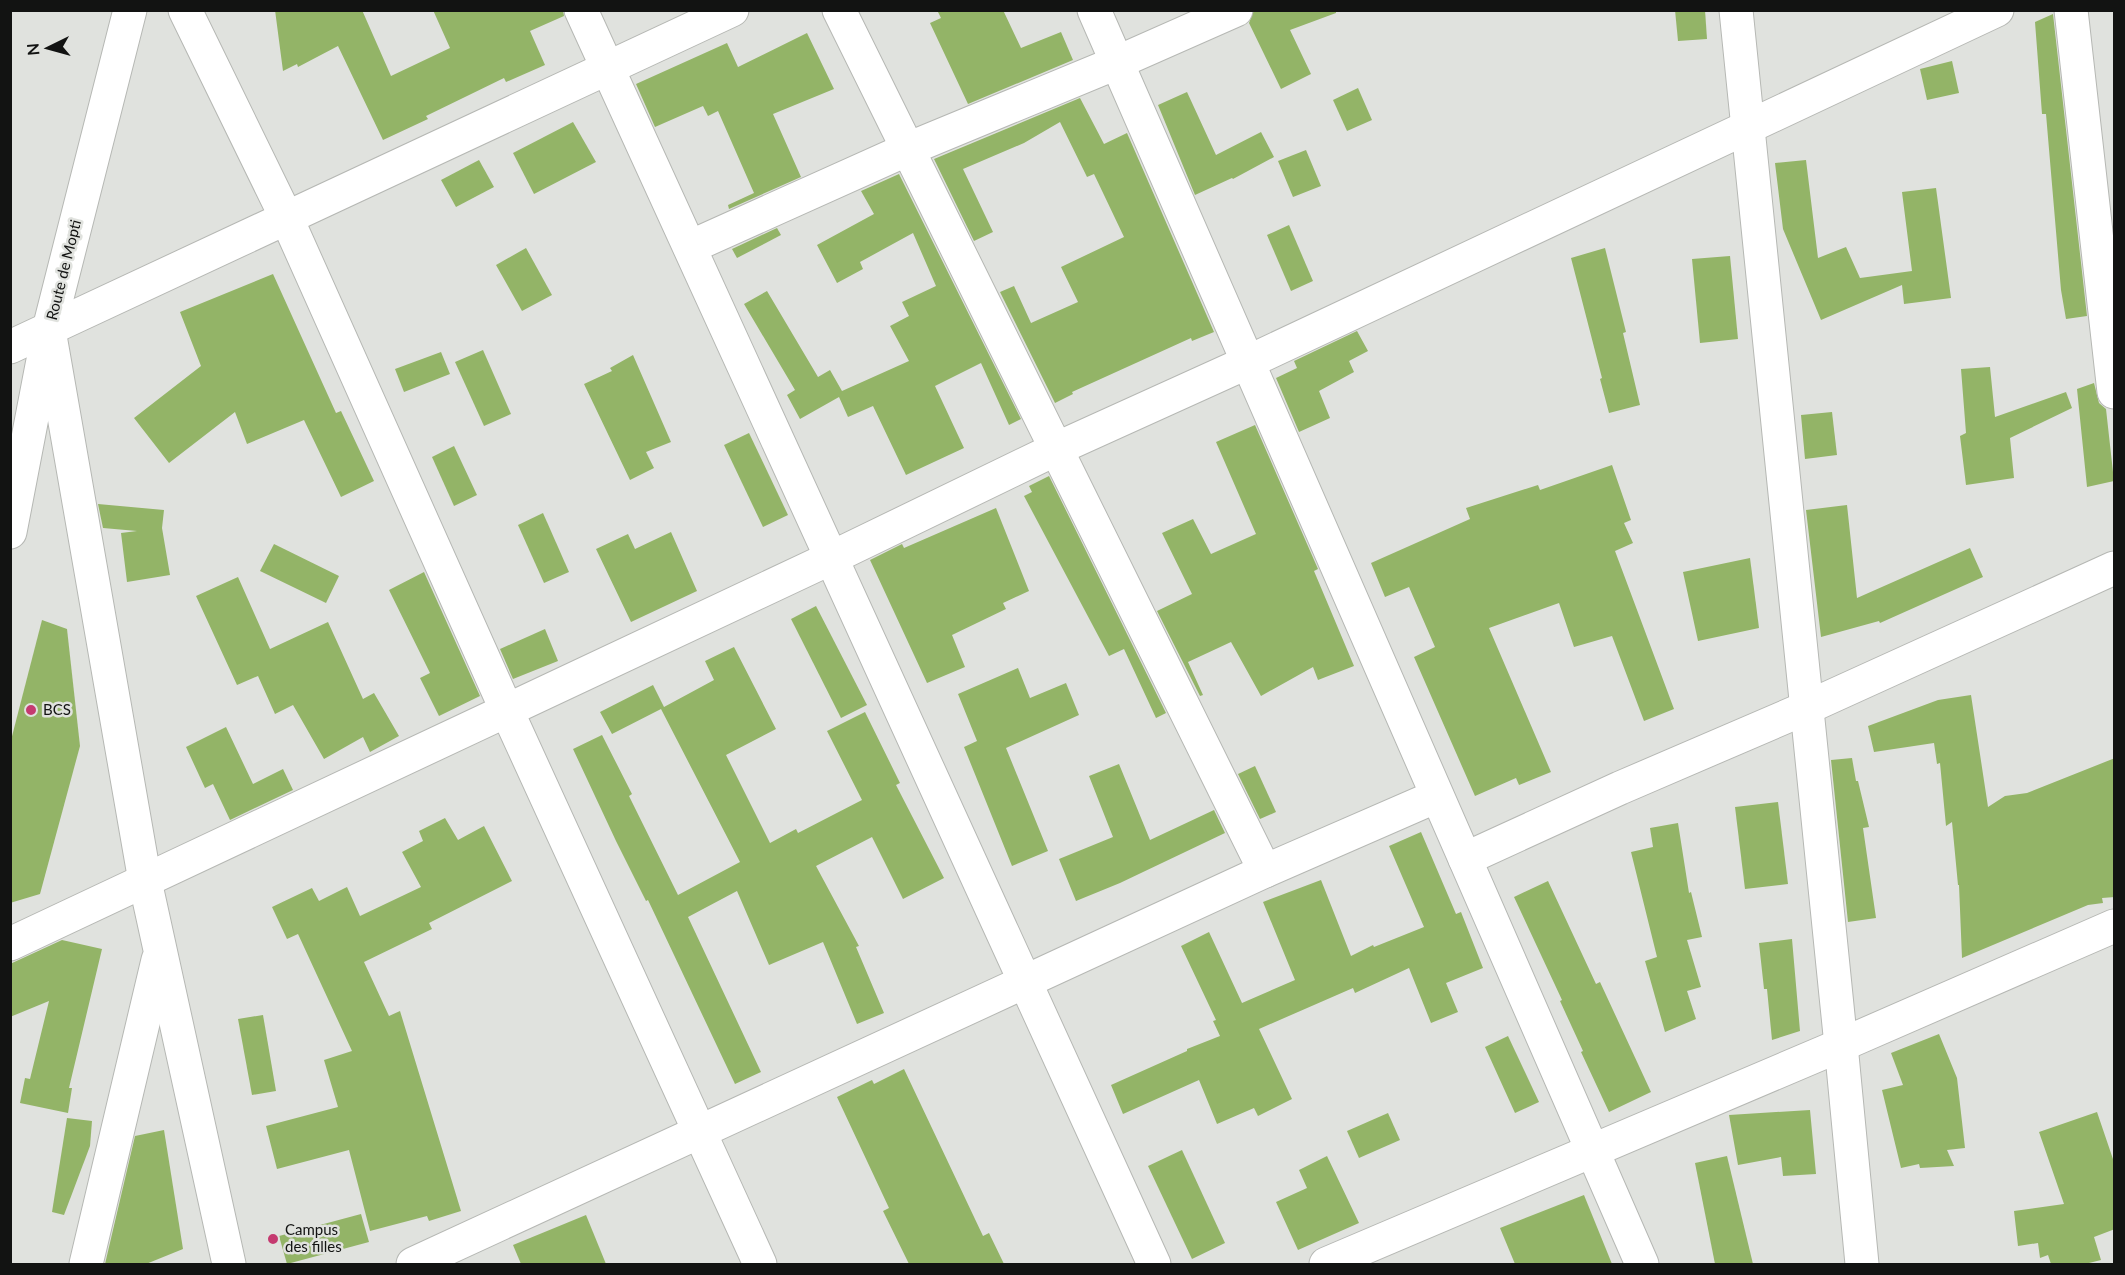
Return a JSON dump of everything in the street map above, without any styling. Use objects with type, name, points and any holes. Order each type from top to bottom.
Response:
[{"type":"main road","name":"Route de Mopti","points":[[10,532],[49,329],[130,10]]},
{"type":"main road","points":[[185,10],[287,219],[507,711],[760,1264]]},
{"type":"main road","points":[[581,10],[1154,1264]]},
{"type":"main road","points":[[10,347],[608,70],[732,10]]},
{"type":"main road","points":[[839,10],[1265,871]]},
{"type":"main road","points":[[1094,10],[1642,1264]]},
{"type":"main road","points":[[690,247],[908,149],[1116,63],[1236,10]]},
{"type":"main road","points":[[1736,10],[1862,1264]]},
{"type":"main road","points":[[10,944],[831,558],[1056,449],[1248,362],[1996,10]]},
{"type":"main road","points":[[2071,10],[2115,392]]},
{"type":"main road","points":[[49,329],[145,881],[229,1264]]},
{"type":"main road","points":[[1465,859],[2115,568]]},
{"type":"main road","points":[[413,1264],[1265,871],[1437,796]]},
{"type":"main road","points":[[1326,1264],[2115,926]]},
{"type":"main road","points":[[86,1264],[160,952]]},
{"type":"building","points":[[275,10],[362,10],[391,76],[450,48],[433,10],[563,10],[564,16],[530,31],[545,65],[506,82],[504,78],[426,116],[428,119],[383,140],[338,46],[298,67],[297,64],[283,71]]},
{"type":"building","points":[[937,10],[1003,10],[1021,48],[1061,32],[1073,60],[968,104],[930,23],[941,18]]},
{"type":"building","points":[[1254,10],[1336,10],[1336,13],[1290,30],[1311,74],[1281,89],[1249,23]]},
{"type":"building","points":[[1675,10],[1705,10],[1707,39],[1678,41]]},
{"type":"building","points":[[2053,14],[2087,316],[2066,319],[2061,290],[2046,114],[2042,114],[2035,22]]},
{"type":"building","points":[[807,33],[834,89],[773,114],[801,177],[729,209],[728,205],[754,193],[718,111],[708,116],[703,106],[655,127],[636,84],[727,43],[738,67]]},
{"type":"building","points":[[1952,61],[1959,93],[1927,100],[1920,69]]},
{"type":"building","points":[[1358,88],[1372,120],[1347,131],[1333,100]]},
{"type":"building","points":[[1187,92],[1216,155],[1261,132],[1274,157],[1233,179],[1195,195],[1158,105]]},
{"type":"building","points":[[1080,98],[1104,144],[1127,133],[1214,332],[1192,341],[1191,338],[1072,392],[1073,394],[1055,403],[1000,292],[1014,286],[1031,323],[1078,302],[1061,267],[1124,237],[1094,174],[1087,177],[1060,122],[1024,143],[963,169],[993,232],[974,241],[934,159]]},
{"type":"building","points":[[573,122],[596,162],[534,194],[513,153]]},
{"type":"building","points":[[1306,150],[1321,186],[1293,197],[1278,161]]},
{"type":"building","points":[[479,160],[494,187],[456,207],[441,180]]},
{"type":"building","points":[[1806,160],[1818,258],[1846,247],[1860,278],[1912,271],[1902,192],[1936,188],[1951,298],[1904,304],[1902,285],[1821,320],[1783,229],[1775,163]]},
{"type":"building","points":[[899,174],[1021,419],[1009,425],[981,363],[935,386],[964,448],[906,475],[873,406],[848,417],[839,397],[800,419],[787,395],[795,390],[744,304],[767,291],[818,377],[830,370],[842,391],[909,361],[890,326],[909,316],[902,302],[936,286],[913,233],[860,262],[863,269],[837,283],[817,245],[874,214],[861,191]]},
{"type":"building","points":[[1289,225],[1313,281],[1291,291],[1267,235]]},
{"type":"building","points":[[777,228],[781,235],[737,258],[732,249]]},
{"type":"building","points":[[526,248],[552,295],[522,311],[496,265]]},
{"type":"building","points":[[1605,248],[1626,332],[1623,333],[1640,405],[1609,413],[1571,258]]},
{"type":"building","points":[[1730,256],[1738,339],[1700,343],[1692,259]]},
{"type":"building","points":[[273,274],[336,413],[341,411],[374,481],[341,497],[304,420],[247,444],[235,412],[169,463],[134,418],[201,366],[180,312]]},
{"type":"building","points":[[1357,331],[1368,351],[1349,361],[1354,372],[1319,391],[1330,418],[1299,432],[1276,378],[1297,368],[1294,361]]},
{"type":"building","points":[[483,350],[511,414],[484,426],[455,362]]},
{"type":"building","points":[[441,352],[450,374],[404,392],[395,369]]},
{"type":"building","points":[[633,355],[671,442],[646,452],[654,468],[630,480],[584,384],[612,371],[610,368]]},
{"type":"building","points":[[1990,367],[1995,417],[2066,392],[2072,408],[2010,438],[2014,478],[1966,485],[1960,436],[1966,433],[1961,369]]},
{"type":"building","points":[[2094,383],[2099,403],[2106,409],[2114,481],[2087,487],[2077,389]]},
{"type":"building","points":[[1832,412],[1837,455],[1805,459],[1801,415]]},
{"type":"building","points":[[1255,425],[1318,569],[1314,571],[1354,666],[1318,680],[1313,667],[1261,696],[1231,642],[1188,662],[1203,695],[1200,696],[1157,611],[1192,594],[1162,533],[1193,519],[1211,554],[1256,534],[1216,442]]},
{"type":"building","points":[[749,433],[788,515],[763,527],[724,445]]},
{"type":"building","points":[[454,446],[477,495],[454,506],[432,457]]},
{"type":"building","points":[[1612,465],[1631,520],[1624,523],[1633,543],[1615,551],[1674,709],[1644,721],[1612,636],[1574,647],[1559,603],[1489,628],[1551,772],[1519,785],[1516,778],[1475,796],[1414,657],[1435,647],[1409,587],[1385,597],[1371,563],[1470,519],[1466,508],[1538,485],[1540,490]]},
{"type":"building","points":[[1049,476],[1166,713],[1156,718],[1124,649],[1109,656],[1024,496],[1032,492],[1029,486]]},
{"type":"building","points":[[98,504],[164,510],[162,528],[170,575],[127,582],[121,533],[137,531],[103,528]]},
{"type":"building","points":[[1847,505],[1857,598],[1970,548],[1983,577],[1880,623],[1879,621],[1821,637],[1806,510]]},
{"type":"building","points":[[996,508],[1029,591],[1003,603],[1006,609],[952,635],[965,667],[927,683],[870,560],[902,544],[904,548]]},
{"type":"building","points":[[543,513],[569,572],[544,583],[518,525]]},
{"type":"building","points":[[671,532],[697,591],[631,622],[596,549],[628,534],[635,549]]},
{"type":"building","points":[[274,544],[339,576],[326,603],[260,571]]},
{"type":"building","points":[[1750,558],[1759,628],[1698,641],[1683,572]]},
{"type":"building","points":[[424,572],[480,696],[439,716],[420,678],[430,673],[389,590]]},
{"type":"building","points":[[238,577],[270,649],[328,622],[363,699],[374,693],[399,736],[370,752],[363,737],[324,759],[293,705],[275,714],[258,676],[237,685],[196,596]]},
{"type":"building","points":[[816,606],[867,705],[841,718],[791,619]]},
{"type":"building","points":[[42,620],[67,629],[80,746],[40,894],[10,903],[10,744]]},
{"type":"building","points":[[545,629],[558,661],[513,679],[500,649]]},
{"type":"building","points":[[734,647],[776,729],[726,755],[770,843],[796,829],[798,833],[862,800],[827,731],[865,712],[900,783],[896,785],[944,878],[903,899],[872,837],[816,866],[859,946],[856,947],[884,1013],[857,1024],[823,942],[769,965],[737,891],[688,917],[761,1072],[735,1084],[573,749],[602,735],[678,895],[740,862],[661,709],[612,734],[600,712],[653,685],[664,707],[714,680],[705,661]]},
{"type":"building","points":[[1018,668],[1030,698],[1066,683],[1079,715],[1006,748],[1048,851],[1012,866],[964,747],[977,741],[958,694]]},
{"type":"building","points":[[1971,695],[1988,807],[2005,796],[2027,793],[2115,758],[2115,897],[2102,898],[2103,903],[2088,905],[1962,958],[1959,885],[1952,822],[1946,826],[1940,763],[1937,764],[1934,743],[1874,752],[1868,726],[1938,700]]},
{"type":"building","points":[[226,727],[253,784],[283,769],[293,790],[230,820],[213,784],[205,788],[186,747]]},
{"type":"building","points":[[1852,758],[1869,827],[1863,828],[1876,918],[1848,922],[1831,760]]},
{"type":"building","points":[[1119,764],[1150,840],[1214,810],[1225,833],[1120,883],[1076,901],[1059,859],[1113,837],[1089,776]]},
{"type":"building","points":[[1255,766],[1276,812],[1260,819],[1238,774]]},
{"type":"building","points":[[1778,802],[1788,884],[1745,889],[1735,807]]},
{"type":"building","points":[[445,818],[458,840],[484,826],[512,881],[429,923],[432,929],[364,962],[389,1016],[400,1011],[461,1211],[429,1221],[427,1216],[370,1231],[349,1150],[277,1169],[266,1126],[338,1107],[324,1060],[352,1051],[298,934],[287,939],[272,907],[312,888],[319,901],[347,887],[360,916],[421,887],[402,852],[423,841],[419,831]]},
{"type":"building","points":[[1678,823],[1689,893],[1691,892],[1702,937],[1687,940],[1701,987],[1687,991],[1696,1019],[1665,1032],[1645,961],[1657,957],[1631,852],[1653,847],[1650,828]]},
{"type":"building","points":[[1421,832],[1456,914],[1461,912],[1483,968],[1446,983],[1458,1012],[1431,1023],[1409,968],[1355,993],[1353,988],[1259,1029],[1292,1099],[1258,1116],[1254,1108],[1217,1124],[1199,1080],[1123,1114],[1111,1085],[1220,1036],[1213,1021],[1216,1020],[1181,946],[1209,932],[1242,1003],[1295,980],[1263,902],[1321,880],[1351,956],[1373,945],[1374,947],[1424,927],[1389,846]]},
{"type":"building","points":[[1548,881],[1596,984],[1600,982],[1651,1092],[1609,1112],[1581,1052],[1583,1051],[1560,1001],[1562,1000],[1514,897]]},
{"type":"building","points":[[1792,939],[1800,1031],[1772,1040],[1767,989],[1764,989],[1759,943]]},
{"type":"building","points":[[62,940],[102,949],[69,1088],[72,1088],[68,1113],[20,1103],[25,1078],[30,1079],[49,1001],[10,1017],[10,964]]},
{"type":"building","points":[[263,1015],[276,1091],[252,1095],[238,1019]]},
{"type":"building","points":[[1939,1034],[1957,1078],[1965,1148],[1947,1150],[1954,1166],[1920,1168],[1919,1164],[1901,1168],[1882,1090],[1903,1085],[1891,1053]]},
{"type":"building","points":[[1508,1036],[1539,1102],[1515,1113],[1485,1047]]},
{"type":"building","points":[[904,1069],[983,1236],[989,1233],[1004,1264],[909,1264],[883,1211],[889,1208],[837,1097],[872,1080],[874,1084]]},
{"type":"building","points":[[1810,1110],[1816,1174],[1783,1176],[1781,1157],[1738,1165],[1729,1115]]},
{"type":"building","points":[[2097,1112],[2115,1165],[2115,1229],[2094,1237],[2101,1260],[2085,1264],[2051,1264],[2048,1255],[2040,1258],[2038,1243],[2018,1246],[2014,1211],[2064,1204],[2039,1132]]},
{"type":"building","points":[[1388,1113],[1400,1140],[1359,1158],[1347,1131]]},
{"type":"building","points":[[67,1118],[92,1121],[90,1146],[64,1215],[52,1212]]},
{"type":"building","points":[[164,1130],[183,1249],[146,1264],[105,1264],[135,1136]]},
{"type":"building","points":[[1182,1150],[1225,1243],[1192,1259],[1148,1166]]},
{"type":"building","points":[[1327,1156],[1359,1223],[1298,1250],[1276,1202],[1307,1188],[1299,1170]]},
{"type":"building","points":[[1727,1156],[1753,1264],[1715,1264],[1695,1163]]},
{"type":"building","points":[[1584,1195],[1612,1264],[1515,1264],[1500,1228]]},
{"type":"building","points":[[361,1214],[369,1242],[287,1264],[279,1236]]},
{"type":"building","points":[[586,1215],[606,1264],[521,1264],[513,1245]]},
{"type":"place","name":"BCS","points":[[31,710]]},
{"type":"place","name":"Campus des filles","points":[[273,1239]]}]
